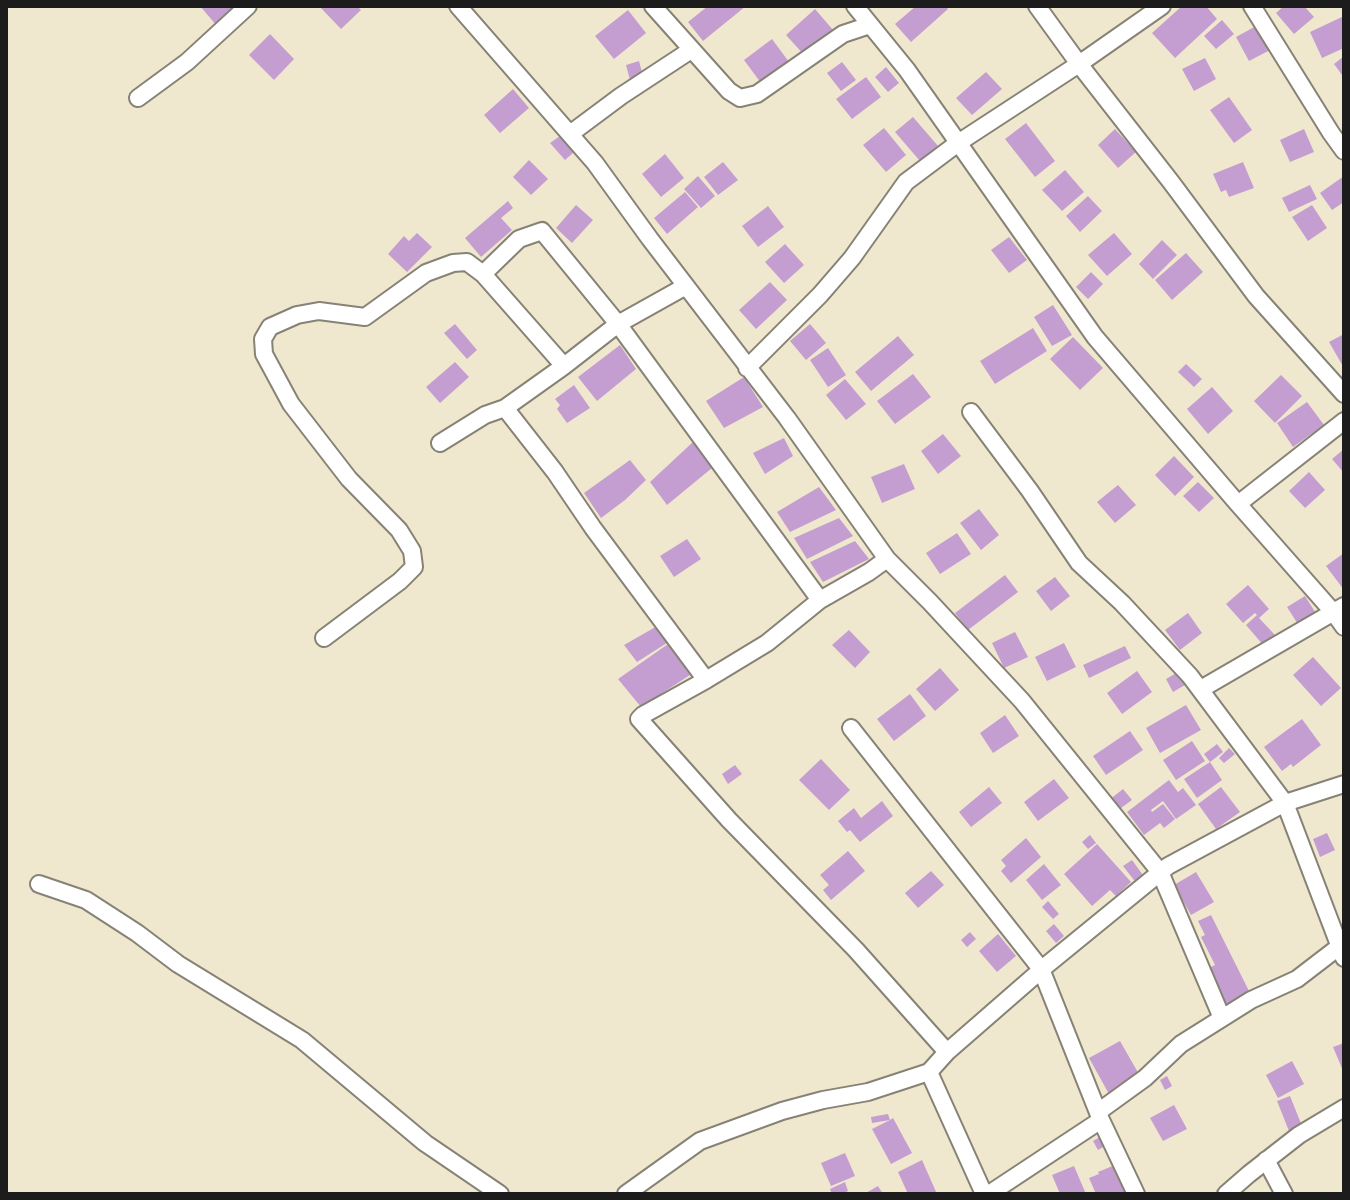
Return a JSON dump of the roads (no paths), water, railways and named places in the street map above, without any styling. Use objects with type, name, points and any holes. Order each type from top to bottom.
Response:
[{"type":"street","points":[[138,98],[187,62],[248,6]]},
{"type":"street","points":[[458,6],[595,163],[787,418],[887,559],[1022,701],[1160,872],[1222,1018]]},
{"type":"street","points":[[653,6],[729,91],[740,98],[757,94],[843,34],[870,25]]},
{"type":"street","points":[[855,6],[907,70],[1095,337],[1238,504],[1341,615],[1201,689]]},
{"type":"street","points":[[1037,6],[1256,296],[1344,394]]},
{"type":"street","points":[[747,368],[820,295],[852,258],[906,182],[958,143],[1162,6]]},
{"type":"street","points":[[1252,6],[1344,151]]},
{"type":"street","points":[[570,134],[691,50]]},
{"type":"street","points":[[483,274],[519,239],[542,231],[618,324],[820,600]]},
{"type":"street","points":[[324,638],[400,581],[414,567],[412,551],[399,530],[349,479],[291,404],[264,354],[263,339],[270,327],[297,315],[319,311],[365,317],[426,273],[453,263],[467,262],[483,274],[564,366]]},
{"type":"street","points":[[440,443],[485,415],[505,408],[618,324],[686,286]]},
{"type":"street","points":[[505,408],[706,680]]},
{"type":"street","points":[[929,1072],[986,1194],[1100,1116],[1181,1044],[1251,1000],[1297,979],[1342,952],[1285,803],[1201,689],[1122,603],[1079,563],[971,412]]},
{"type":"street","points":[[1238,504],[1344,421]]},
{"type":"street","points":[[887,559],[820,600],[767,643],[639,719],[729,820],[856,950],[947,1052]]},
{"type":"street","points":[[851,728],[1041,969],[1100,1116],[1136,1194]]},
{"type":"street","points":[[626,1194],[700,1141],[782,1111],[868,1092],[929,1072],[947,1052],[1041,969],[1168,866],[1285,803],[1344,784]]},
{"type":"street","points":[[39,884],[86,900],[178,964],[302,1040],[425,1143],[500,1194]]},
{"type":"street","points":[[1226,1194],[1299,1135],[1344,1108]]},
{"type":"street","points":[[1266,1160],[1284,1194]]}]
